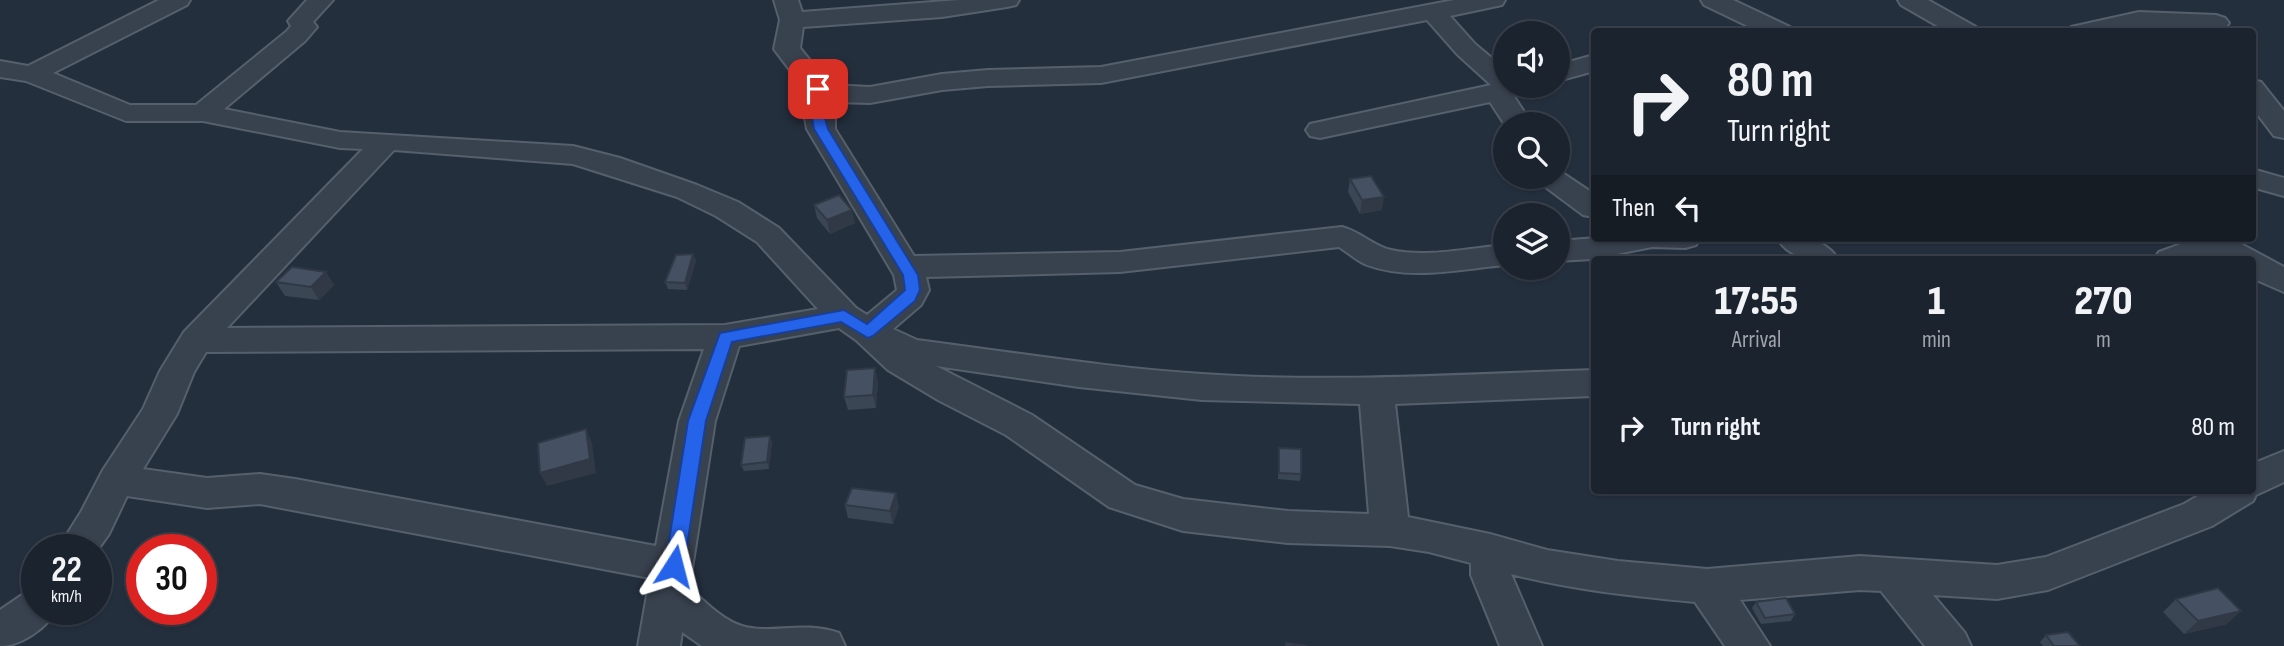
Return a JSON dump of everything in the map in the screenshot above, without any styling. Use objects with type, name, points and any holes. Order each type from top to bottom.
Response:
[{"type":"street","points":[[16,72],[178,0]]},
{"type":"street","points":[[203,113],[296,36],[304,27],[300,21],[302,17],[321,0]]},
{"type":"street","points":[[196,340],[725,337],[856,324],[909,297],[909,278],[821,129],[819,118],[822,93],[801,64],[789,54],[789,10],[942,10],[1007,0]]},
{"type":"street","points":[[822,93],[870,95],[942,82],[988,78],[1101,75],[1493,0]]},
{"type":"street","points":[[1713,0],[1770,27]]},
{"type":"street","points":[[1910,0],[1960,28]]},
{"type":"street","points":[[2189,0],[2220,27]]},
{"type":"street","points":[[1433,12],[1493,74]]},
{"type":"street","points":[[2098,28],[2139,19],[2220,27]]},
{"type":"street","points":[[1570,70],[1591,64]]},
{"type":"street","points":[[16,72],[126,113],[203,113],[325,138],[573,155],[600,161],[687,191],[727,209],[768,235],[856,324],[900,361],[950,391],[1019,425],[1122,496],[1183,515],[1275,526],[1390,530],[1490,550],[1546,567],[1618,578],[1707,586],[1860,573],[1997,582],[2036,576],[2198,515],[2232,494]]},
{"type":"street","points":[[1320,130],[1493,90]]},
{"type":"street","points":[[2256,91],[2284,105]]},
{"type":"street","points":[[2256,93],[2284,130]]},
{"type":"street","points":[[2256,128],[2284,130]]},
{"type":"street","points":[[87,534],[116,480],[159,414],[177,371],[196,340],[387,141]]},
{"type":"street","points":[[2256,179],[2284,187]]},
{"type":"street","points":[[1567,189],[1591,206]]},
{"type":"street","points":[[909,278],[947,266],[1120,262],[1342,237],[1356,242],[1380,258],[1394,261],[1493,256]]},
{"type":"street","points":[[1570,250],[1624,242]]},
{"type":"street","points":[[1798,242],[1818,256]]},
{"type":"street","points":[[2176,256],[2206,242]]},
{"type":"street","points":[[2213,242],[2238,256]]},
{"type":"street","points":[[2256,266],[2284,281]]},
{"type":"street","points":[[856,324],[912,351],[1079,374],[1202,387],[1296,392],[1376,392],[1591,383]]},
{"type":"street","points":[[659,646],[697,421],[725,337]]},
{"type":"street","points":[[1376,392],[1390,530]]},
{"type":"street","points":[[2256,480],[2284,465]]},
{"type":"street","points":[[116,480],[207,493],[260,489],[295,494],[672,581],[728,641],[751,646],[803,642],[824,646]]},
{"type":"street","points":[[1490,550],[1491,575],[1521,646]]},
{"type":"street","points":[[1891,574],[1950,646]]},
{"type":"street","points":[[1707,586],[1749,646]]},
{"type":"street","points":[[0,633],[21,618]]},
{"type":"building","points":[[1371,176],[1384,197],[1362,200],[1350,179]]},
{"type":"building","points":[[839,195],[852,210],[827,220],[814,205]]},
{"type":"building","points":[[693,254],[685,283],[665,282],[676,255]]},
{"type":"building","points":[[292,267],[326,272],[311,287],[276,282]]},
{"type":"building","points":[[875,368],[873,395],[844,397],[847,370]]},
{"type":"building","points":[[586,429],[590,459],[540,473],[538,443]]},
{"type":"building","points":[[770,436],[767,462],[741,465],[745,438]]},
{"type":"building","points":[[1279,448],[1301,449],[1301,474],[1279,473]]},
{"type":"building","points":[[852,488],[896,493],[890,511],[845,505]]},
{"type":"building","points":[[2218,588],[2241,611],[2198,621],[2176,599]]},
{"type":"building","points":[[1786,598],[1795,614],[1765,618],[1756,602]]},
{"type":"building","points":[[2068,632],[2080,646],[2054,646],[2046,635]]},
{"type":"building","points":[[1286,643],[1307,646],[1286,646]]},
{"type":"route","points":[[674,566],[697,421],[725,337],[844,316],[868,332],[909,297],[913,290],[910,275],[821,129],[819,118],[822,93],[818,89]]}]
